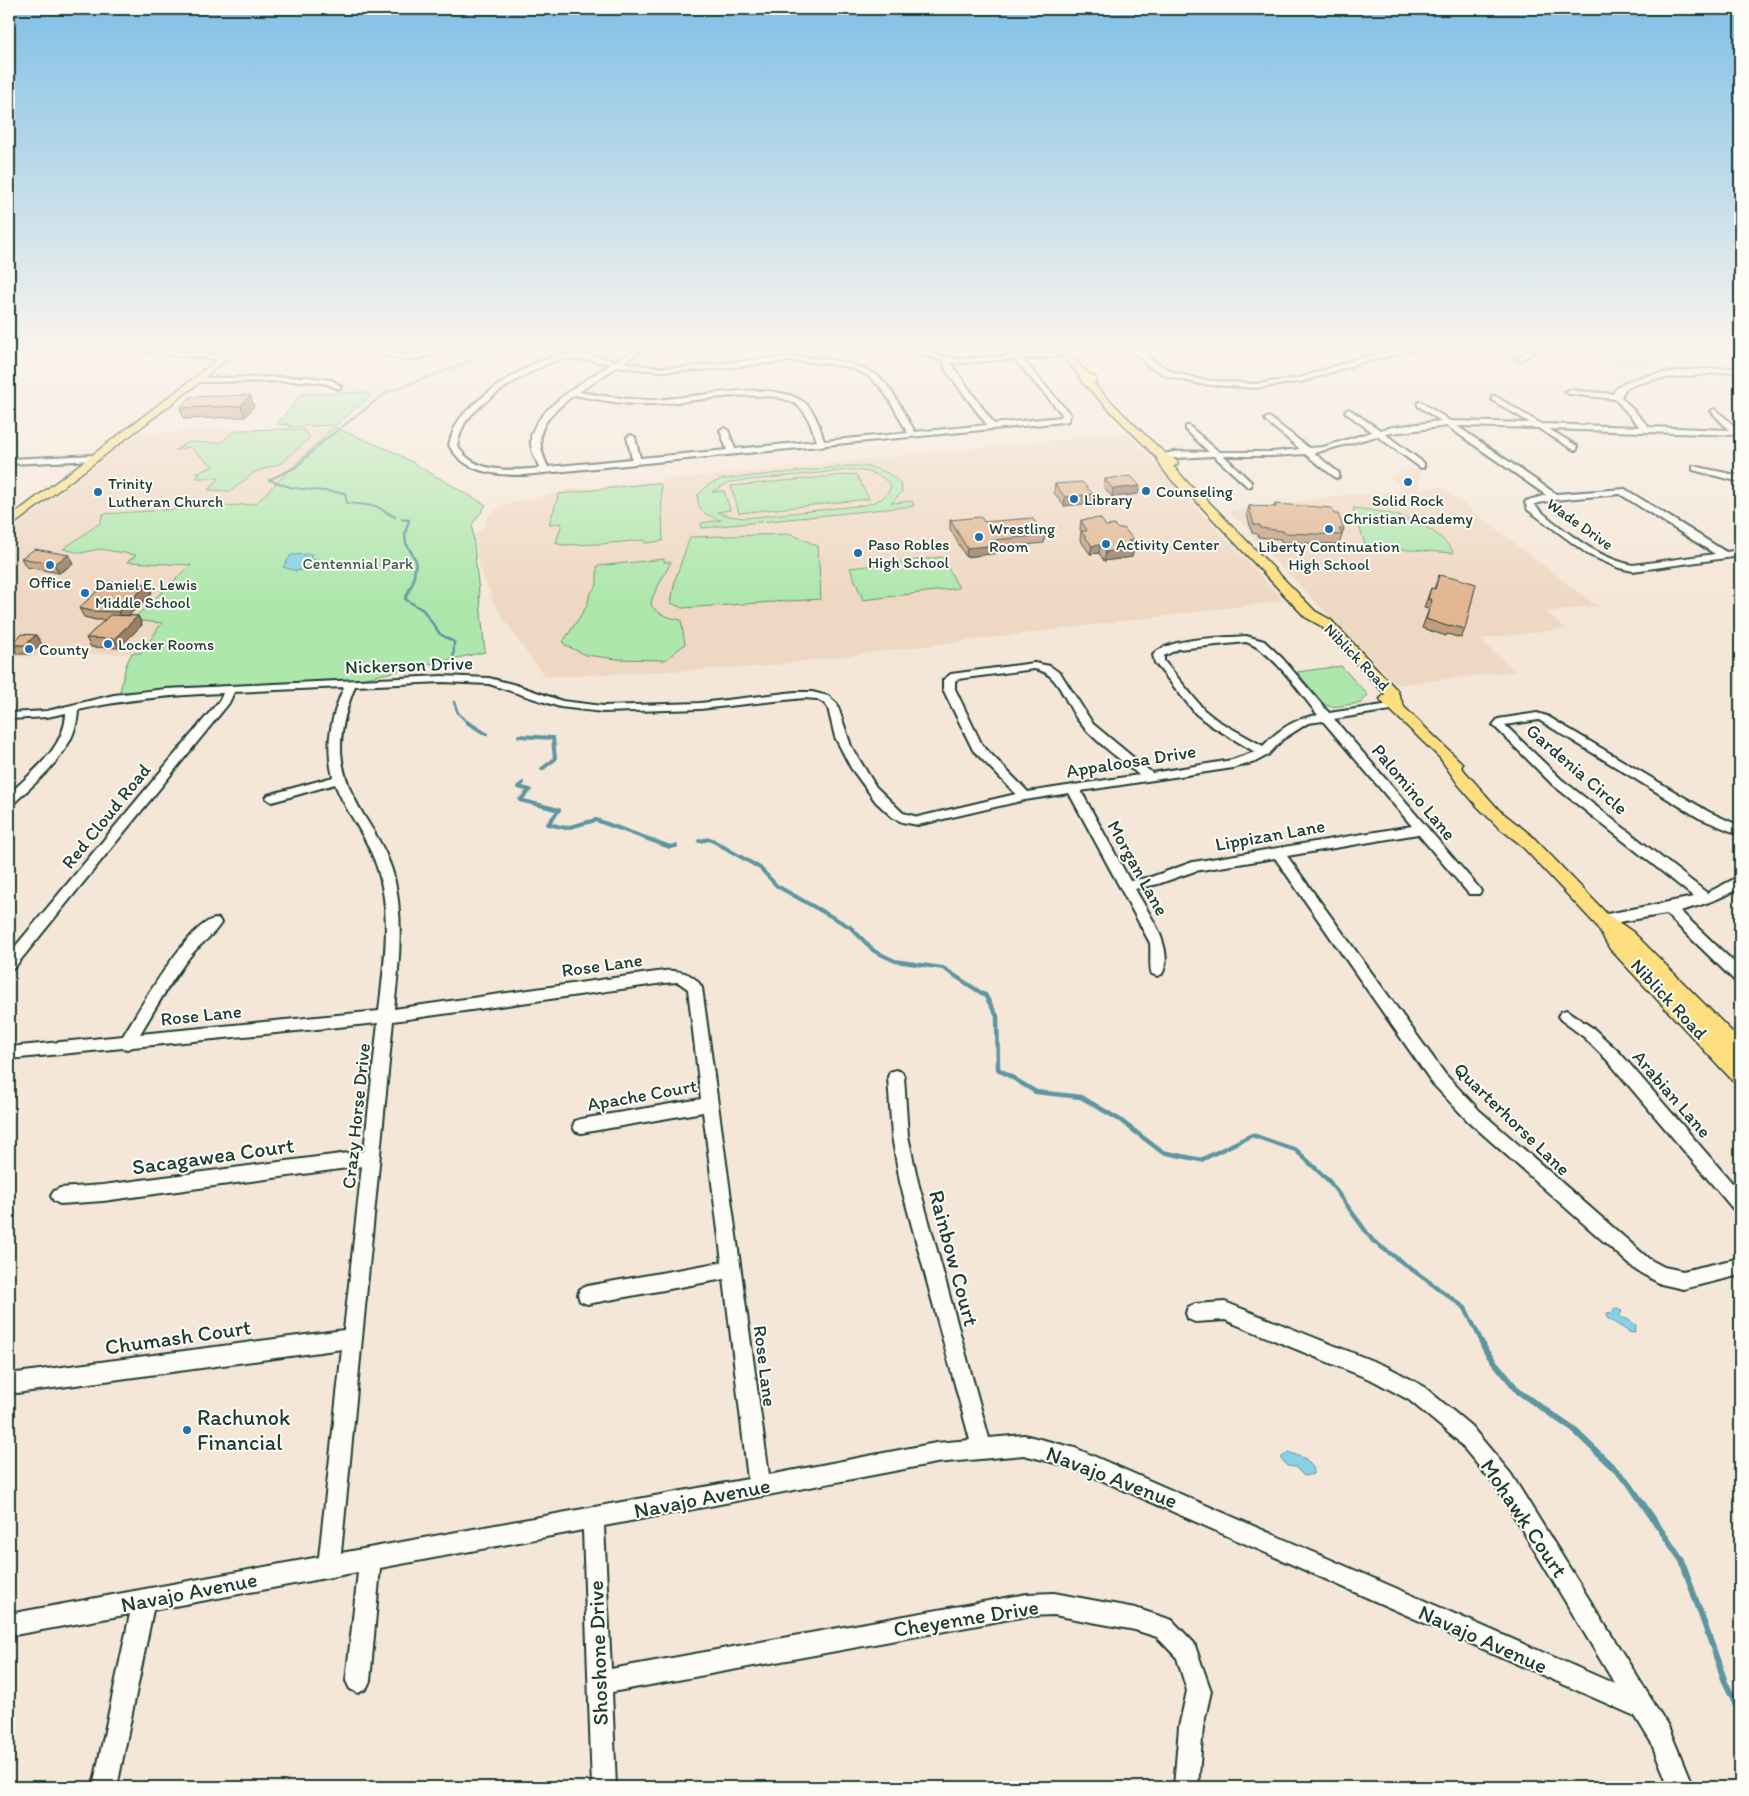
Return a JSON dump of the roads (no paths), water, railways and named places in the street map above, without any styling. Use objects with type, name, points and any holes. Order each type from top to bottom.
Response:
[{"type":"main road","points":[[9,523],[131,431]]},
{"type":"main road","name":"Niblick Road","points":[[1136,431],[1162,457],[1173,464],[1201,493],[1200,500],[1310,614],[1316,625],[1382,695],[1397,706],[1447,758],[1460,777],[1510,830],[1526,840],[1602,920],[1627,937],[1740,1053]]},
{"type":"main road","name":"Niblick Road","points":[[1602,920],[1616,944],[1740,1075]]},
{"type":"street","points":[[457,431],[453,446],[459,457],[466,462],[480,467],[502,471],[544,470],[637,462],[954,431]]},
{"type":"street","points":[[537,431],[535,443],[544,470]]},
{"type":"street","points":[[724,431],[732,453]]},
{"type":"street","points":[[816,431],[822,445]]},
{"type":"street","points":[[910,431],[913,435]]},
{"type":"street","points":[[1192,431],[1248,484]]},
{"type":"street","points":[[1283,431],[1336,475]]},
{"type":"street","points":[[1374,431],[1421,465]]},
{"type":"street","points":[[1162,457],[1307,452],[1387,431]]},
{"type":"street","name":"Wade Drive","points":[[1460,431],[1554,497]]},
{"type":"street","points":[[1547,431],[1574,448]]},
{"type":"street","points":[[1702,431],[1738,432]]},
{"type":"street","points":[[632,437],[637,462]]},
{"type":"street","points":[[9,462],[96,458]]},
{"type":"street","points":[[1696,468],[1740,479]]},
{"type":"street","points":[[1554,497],[1622,491],[1724,555]]},
{"type":"street","name":"Wade Drive","points":[[1554,497],[1531,501],[1529,505],[1601,559],[1615,566],[1632,568],[1740,553]]},
{"type":"street","name":"Palomino Lane","points":[[1264,752],[1214,724],[1200,712],[1159,661],[1158,655],[1169,648],[1246,639],[1260,643],[1274,655],[1474,891]]},
{"type":"street","points":[[1025,796],[977,747],[948,688],[949,680],[955,676],[1034,666],[1052,670],[1089,726],[1150,777]]},
{"type":"street","name":"Nickerson Drive","points":[[9,716],[47,714],[134,695],[442,679],[472,679],[512,687],[560,704],[603,709],[700,706],[795,695],[821,697],[832,706],[850,759],[872,788]]},
{"type":"street","name":"Crazy Horse Drive","points":[[329,1566],[393,950],[392,900],[378,852],[338,779],[335,747],[339,713],[350,685]]},
{"type":"street","name":"Red Cloud Road","points":[[9,964],[225,702],[230,689]]},
{"type":"street","name":"Appaloosa Drive","points":[[872,788],[897,816],[918,821],[1025,796],[1234,764],[1251,759],[1264,752],[1290,728],[1305,720],[1397,706]]},
{"type":"street","points":[[9,801],[50,759],[62,743],[70,728],[72,708]]},
{"type":"street","name":"Gardenia Circle","points":[[1704,898],[1557,782],[1500,725],[1502,721],[1537,716],[1543,718],[1704,815],[1740,831]]},
{"type":"street","points":[[272,798],[338,779]]},
{"type":"street","name":"Morgan Lane","points":[[1073,789],[1157,943],[1159,958],[1157,970]]},
{"type":"street","name":"Lippizan Lane","points":[[1127,886],[1153,881],[1193,867],[1420,829]]},
{"type":"street","name":"Quarterhorse Lane","points":[[1278,853],[1439,1079],[1481,1122],[1643,1265],[1661,1275],[1684,1280],[1740,1267]]},
{"type":"street","points":[[1602,920],[1704,898],[1731,888],[1740,881]]},
{"type":"street","points":[[1668,907],[1740,977]]},
{"type":"street","points":[[127,1043],[182,954],[198,936],[214,923]]},
{"type":"street","name":"Rose Lane","points":[[9,1053],[127,1043],[386,1016],[664,976],[678,976],[690,980],[695,988],[760,1488]]},
{"type":"street","name":"Arabian Lane","points":[[1566,1016],[1589,1033],[1614,1057],[1740,1204]]},
{"type":"street","name":"Rainbow Court","points":[[896,1077],[900,1136],[909,1182],[982,1448]]},
{"type":"street","name":"Apache Court","points":[[581,1126],[710,1104]]},
{"type":"street","name":"Sacagawea Court","points":[[60,1196],[103,1193],[372,1157]]},
{"type":"street","points":[[587,1295],[732,1268]]},
{"type":"street","name":"Mohawk Court","points":[[1196,1313],[1225,1311],[1381,1374],[1416,1393],[1464,1433],[1504,1481],[1643,1708]]},
{"type":"street","name":"Chumash Court","points":[[9,1384],[353,1338]]},
{"type":"street","name":"Navajo Avenue","points":[[9,1625],[760,1488],[936,1453],[1024,1445],[1075,1458],[1643,1708]]},
{"type":"street","name":"Shoshone Drive","points":[[593,1518],[604,1787]]},
{"type":"street","points":[[358,1681],[370,1558]]},
{"type":"street","points":[[105,1787],[144,1600]]},
{"type":"street","name":"Cheyenne Drive","points":[[599,1683],[1028,1605],[1054,1604],[1135,1619],[1164,1628],[1186,1651],[1199,1691],[1191,1726],[1186,1787]]},
{"type":"street","points":[[1643,1708],[1660,1734],[1681,1787]]},
{"type":"water","points":[[312,554],[310,559],[326,562],[323,567],[296,571],[283,567],[291,555]]},
{"type":"water","points":[[1614,1308],[1622,1311],[1619,1317],[1627,1319],[1636,1325],[1635,1332],[1631,1333],[1607,1318],[1607,1313],[1613,1312]]},
{"type":"water","points":[[1288,1452],[1306,1459],[1314,1469],[1313,1474],[1304,1476],[1295,1467],[1287,1466],[1281,1458]]},
{"type":"waterway","points":[[337,431],[296,467],[269,480],[293,488],[345,493],[347,503],[376,506],[386,512]]},
{"type":"waterway","points":[[384,511],[395,517]]},
{"type":"waterway","points":[[402,519],[409,520],[405,534],[406,543],[416,561],[413,582],[405,599],[423,610],[440,634],[454,642],[453,668]]},
{"type":"waterway","points":[[454,702],[458,713],[467,722]]},
{"type":"waterway","points":[[467,722],[486,734]]},
{"type":"waterway","points":[[519,736],[553,738],[555,759],[542,769]]},
{"type":"waterway","points":[[523,783],[518,787],[530,790],[520,800],[559,810],[548,824],[566,828],[596,820],[670,847],[676,846]]},
{"type":"waterway","points":[[699,841],[710,839],[760,868],[777,886],[850,927],[874,951],[895,961],[943,968],[985,996]]},
{"type":"waterway","points":[[985,996],[997,1016],[998,1069],[1036,1092],[1081,1097],[1120,1120],[1162,1152],[1201,1160],[1252,1135],[1296,1150],[1329,1181],[1373,1241],[1465,1308],[1484,1346]]},
{"type":"waterway","points":[[1483,1345],[1487,1353],[1519,1392],[1574,1430],[1628,1482],[1682,1561],[1724,1679],[1740,1713]]},
{"type":"place","name":"Solid Rock Christian Academy","points":[[1408,482]]},
{"type":"place","name":"Counseling","points":[[1146,491]]},
{"type":"place","name":"Trinity Lutheran Church","points":[[98,492]]},
{"type":"place","name":"Library","points":[[1074,499]]},
{"type":"place","name":"Liberty Continuation High School","points":[[1329,529]]},
{"type":"place","name":"Wrestling Room","points":[[979,537]]},
{"type":"place","name":"Activity Center","points":[[1106,544]]},
{"type":"place","name":"Paso Robles High School","points":[[858,553]]},
{"type":"place","name":"Office","points":[[50,565]]},
{"type":"place","name":"Daniel E. Lewis Middle School","points":[[85,593]]},
{"type":"place","name":"Locker Rooms","points":[[108,644]]},
{"type":"place","name":"County","points":[[29,649]]},
{"type":"place","name":"Rachunok Financial","points":[[187,1430]]},
{"type":"park label","name":"Centennial Park","points":[[358,563]]}]
